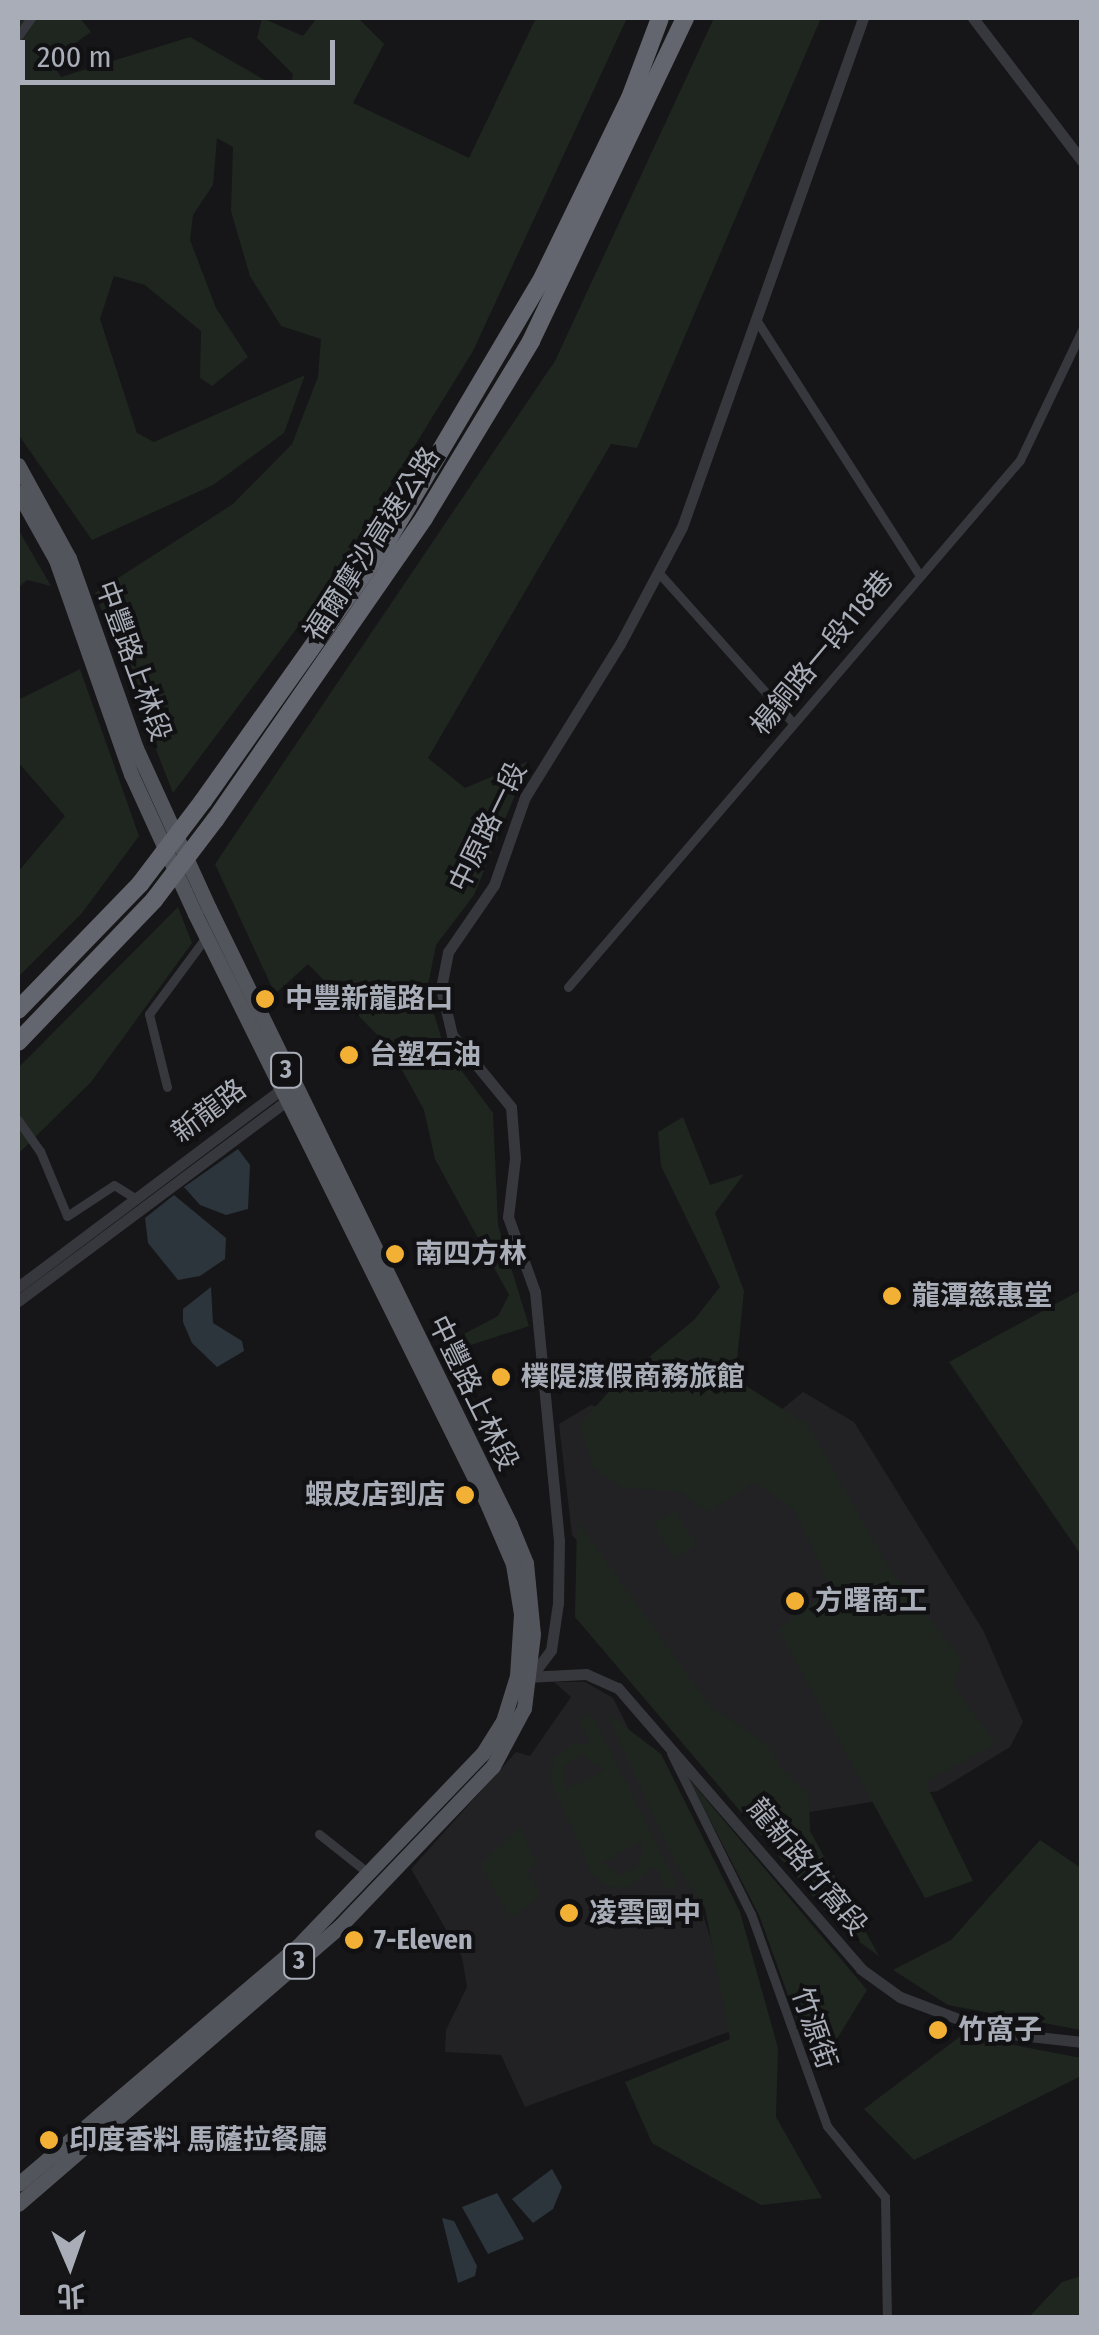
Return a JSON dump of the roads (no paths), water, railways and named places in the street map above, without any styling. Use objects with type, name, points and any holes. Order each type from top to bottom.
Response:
[{"type":"highway","name":"福爾摩沙高速公路","points":[[18,1010],[140,884],[387,541],[543,277],[630,98],[660,18]]},
{"type":"highway","name":"福爾摩沙高速公路","points":[[18,1042],[154,900],[215,820],[424,518],[531,341],[685,18]]},
{"type":"main road","name":"中豐路上林段","points":[[18,464],[70,558],[136,748],[288,1091]]},
{"type":"main road","name":"中豐路上林段","points":[[18,492],[56,560],[130,774],[206,937],[521,1550],[531,1592],[524,1677],[510,1742],[493,1766],[388,1876],[256,2001],[18,2204]]},
{"type":"main road","name":"中豐路上林段","points":[[18,2184],[298,1946],[482,1754],[524,1677]]},
{"type":"street","points":[[18,36],[31,18]]},
{"type":"street","name":"中原路一段","points":[[524,1677],[551,1650],[559,1542],[535,1292],[508,1217],[516,1127],[498,1086],[452,1036],[441,988],[448,952],[494,885],[525,797],[682,527],[862,18]]},
{"type":"street","points":[[973,18],[1082,161]]},
{"type":"street","points":[[757,322],[918,573]]},
{"type":"street","name":"楊銅路一段118巷","points":[[568,987],[918,573],[1020,460],[1082,330]]},
{"type":"street","points":[[658,572],[793,722]]},
{"type":"street","points":[[167,1087],[150,1014],[206,937]]},
{"type":"street","name":"新龍路","points":[[18,1286],[288,1091]]},
{"type":"street","name":"新龍路","points":[[18,1301],[288,1091]]},
{"type":"street","points":[[18,1120],[40,1152],[67,1216],[114,1185],[135,1198]]},
{"type":"street","name":"龍新路竹窩段","points":[[524,1677],[566,1673],[604,1680],[861,1969],[948,2019],[993,2032],[1082,2042]]},
{"type":"street","name":"竹源街","points":[[670,1750],[751,1914],[827,2126],[885,2196],[888,2318]]},
{"type":"street","points":[[319,1834],[367,1872]]},
{"type":"place","name":"中豐新龍路口","points":[[265,999]]},
{"type":"place","name":"台塑石油","points":[[349,1055]]},
{"type":"place","name":"南四方林","points":[[395,1254]]},
{"type":"place","name":"龍潭慈惠堂","points":[[892,1296]]},
{"type":"place","name":"樸隄渡假商務旅館","points":[[501,1377]]},
{"type":"place","name":"蝦皮店到店","points":[[465,1495]]},
{"type":"place","name":"方曙商工","points":[[795,1601]]},
{"type":"place","name":"凌雲國中","points":[[569,1913]]},
{"type":"place","name":"7-Eleven","points":[[354,1940]]},
{"type":"place","name":"竹窩子","points":[[938,2030]]},
{"type":"place","name":"印度香料 馬薩拉餐廳","points":[[49,2140]]}]
